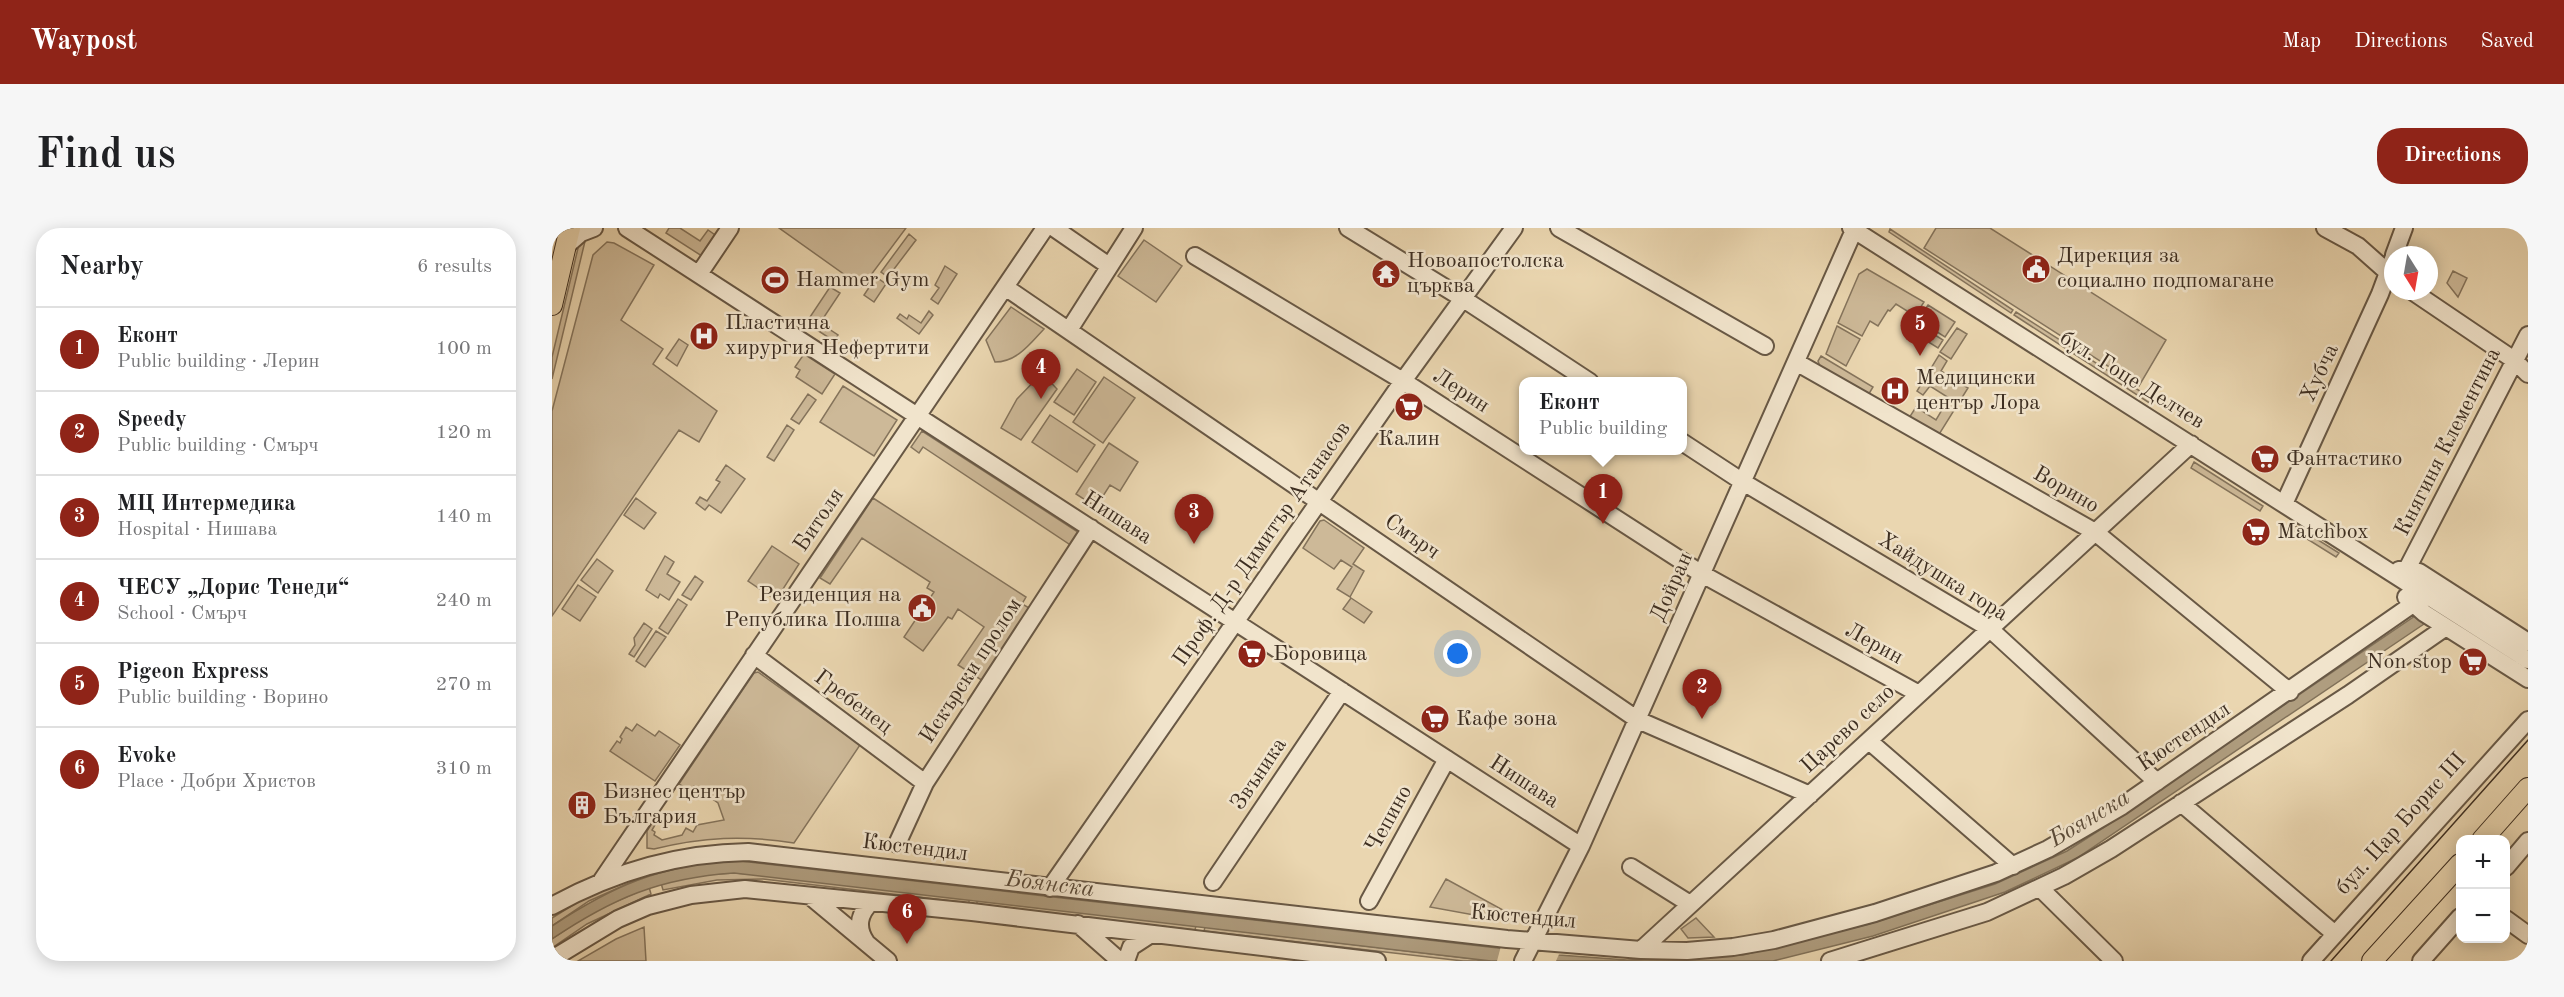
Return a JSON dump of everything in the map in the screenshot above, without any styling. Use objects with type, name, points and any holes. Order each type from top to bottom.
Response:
[{"type":"main road","points":[[552,305],[568,237]]},
{"type":"main road","points":[[2486,835],[2528,788]]},
{"type":"main road","points":[[2373,961],[2456,868]]},
{"type":"street","points":[[568,237],[594,228]]},
{"type":"street","name":"Нишава","points":[[627,228],[1581,846]]},
{"type":"street","points":[[699,274],[730,228]]},
{"type":"street","name":"Битоля","points":[[602,880],[1045,228]]},
{"type":"street","points":[[1054,228],[1109,266]]},
{"type":"street","points":[[1069,330],[1134,228]]},
{"type":"street","points":[[1348,228],[1584,377]]},
{"type":"street","name":"Проф. Д-р Димитър Атанасов","points":[[1050,888],[1403,381],[1514,228]]},
{"type":"street","points":[[1559,228],[1765,346]]},
{"type":"street","points":[[2325,228],[2384,261]]},
{"type":"street","name":"Хубча","points":[[2398,246],[2404,228]]},
{"type":"street","name":"Дойран","points":[[1528,950],[1581,846],[1638,720],[1853,229]]},
{"type":"street","name":"бул. Гоце Делчев","points":[[1853,229],[2528,660]]},
{"type":"street","name":"Лерин","points":[[1195,256],[1403,381],[1702,574],[1919,694]]},
{"type":"street","name":"Хубча","points":[[2284,504],[2384,284]]},
{"type":"street","name":"Смърч","points":[[1005,287],[1638,720],[1810,795]]},
{"type":"street","points":[[2425,300],[2514,360],[2528,374]]},
{"type":"street","name":"Княгиня Клементина","points":[[2407,569],[2528,336]]},
{"type":"street","name":"Ворино","points":[[1796,362],[2096,532],[2290,692]]},
{"type":"street","name":"Царево село","points":[[1641,950],[2191,444]]},
{"type":"street","name":"Хайдушка гора","points":[[1687,445],[1743,482],[1990,629],[2157,782]]},
{"type":"street","name":"Искърски пролом","points":[[897,844],[925,783],[1091,528]]},
{"type":"street","points":[[2389,571],[2407,569],[2419,572],[2528,642]]},
{"type":"street","name":"бул. Гоце Делчев","points":[[2389,571],[2413,604],[2528,680]]},
{"type":"street","name":"Кюстендил","points":[[552,906],[602,880],[648,866],[704,855],[763,852],[1528,950],[1601,954],[1641,950],[1710,950],[1774,940],[1885,910],[2013,866],[2086,828],[2290,692],[2413,604]]},
{"type":"street","points":[[1830,961],[1960,921],[2040,888],[2111,849],[2348,695],[2446,627]]},
{"type":"street","name":"Гребенец","points":[[754,655],[925,783]]},
{"type":"street","name":"Звъника","points":[[1213,882],[1342,691]]},
{"type":"street","name":"бул. Цар Борис III","points":[[2311,961],[2528,720]]},
{"type":"street","points":[[1869,741],[2013,866]]},
{"type":"street","name":"Чепино","points":[[1369,901],[1447,759]]},
{"type":"street","points":[[2181,803],[2335,934]]},
{"type":"street","points":[[631,838],[637,855],[648,866]]},
{"type":"street","points":[[2510,861],[2528,841]]},
{"type":"street","points":[[1630,867],[1690,904]]},
{"type":"street","points":[[2040,888],[2113,961]]},
{"type":"street","points":[[552,959],[618,919],[675,898],[735,890],[1078,924],[1377,961]]},
{"type":"street","points":[[810,896],[888,961]]},
{"type":"street","points":[[866,943],[861,935],[860,916],[871,902]]},
{"type":"street","points":[[2421,961],[2456,922]]},
{"type":"street","points":[[2510,922],[2528,935]]},
{"type":"street","points":[[1078,924],[1120,961]]},
{"type":"street","points":[[1126,961],[1131,947],[1151,934]]},
{"type":"shaded area","points":[[669,228],[680,228],[700,241],[708,230],[718,237],[705,258],[666,233]]},
{"type":"shaded area","points":[[779,228],[906,228],[862,287]]},
{"type":"shaded area","points":[[1936,228],[1990,228],[2166,340],[2139,386],[1924,248]]},
{"type":"shaded area","points":[[1890,229],[2013,310],[2011,313],[1889,232]]},
{"type":"shaded area","points":[[909,234],[916,240],[888,277],[881,272]]},
{"type":"shaded area","points":[[586,237],[552,379],[552,357],[579,244]]},
{"type":"shaded area","points":[[1144,240],[1182,266],[1156,302],[1118,276]]},
{"type":"shaded area","points":[[607,242],[614,243],[654,265],[621,320],[663,349],[653,364],[717,411],[699,442],[679,430],[552,616],[552,411],[593,255]]},
{"type":"shaded area","points":[[945,266],[957,274],[938,304],[931,299],[939,288],[935,285]]},
{"type":"shaded area","points":[[1867,269],[1924,302],[1915,316],[1896,304],[1890,311],[1888,310],[1878,326],[1870,321],[1862,336],[1838,323],[1859,274]]},
{"type":"shaded area","points":[[2453,271],[2467,278],[2458,297],[2447,283]]},
{"type":"shaded area","points":[[876,277],[886,284],[874,302],[864,295]]},
{"type":"shaded area","points":[[830,287],[840,293],[820,323],[838,335],[834,341],[806,323]]},
{"type":"shaded area","points":[[1928,305],[1955,322],[1945,337],[1918,320]]},
{"type":"shaded area","points":[[1011,307],[1044,329],[1016,356],[995,362],[986,340]]},
{"type":"shaded area","points":[[929,311],[933,315],[919,334],[897,318],[900,314],[907,319],[909,315],[921,323]]},
{"type":"shaded area","points":[[2016,312],[2154,400],[2151,404],[2014,315]]},
{"type":"shaded area","points":[[1919,325],[1943,340],[1938,348],[1914,333]]},
{"type":"shaded area","points":[[1837,326],[1860,339],[1846,366],[1826,354]]},
{"type":"shaded area","points":[[1957,328],[1967,334],[1951,359],[1940,352]]},
{"type":"shaded area","points":[[679,339],[688,345],[677,366],[666,358]]},
{"type":"shaded area","points":[[804,354],[835,374],[822,394],[796,377],[800,370],[795,367]]},
{"type":"shaded area","points":[[1939,355],[1947,361],[1941,371],[1968,388],[1938,436],[1909,418],[1916,407],[1936,420],[1949,398],[1930,386],[1923,395],[1917,391]]},
{"type":"shaded area","points":[[1821,356],[1873,387],[1867,397],[1822,372],[1818,361]]},
{"type":"shaded area","points":[[1077,369],[1096,382],[1074,415],[1054,402]]},
{"type":"shaded area","points":[[1042,373],[1057,389],[1021,440],[1001,428],[1017,399]]},
{"type":"shaded area","points":[[1104,377],[1135,398],[1103,443],[1073,422]]},
{"type":"shaded area","points":[[843,386],[897,420],[874,456],[820,422]]},
{"type":"shaded area","points":[[808,394],[816,400],[799,424],[791,419]]},
{"type":"shaded area","points":[[1050,415],[1095,445],[1077,472],[1032,442]]},
{"type":"shaded area","points":[[787,425],[794,430],[774,461],[767,457]]},
{"type":"shaded area","points":[[922,431],[1081,534],[1072,546],[923,447],[919,453],[911,447]]},
{"type":"shaded area","points":[[1109,443],[1138,462],[1120,491],[1110,485],[1096,507],[1076,494]]},
{"type":"shaded area","points":[[2194,462],[2263,506],[2260,511],[2191,468]]},
{"type":"shaded area","points":[[726,465],[745,479],[721,513],[709,505],[705,510],[696,503],[700,497],[707,501],[720,482],[716,480]]},
{"type":"shaded area","points":[[636,498],[656,513],[644,529],[624,515]]},
{"type":"shaded area","points":[[873,498],[1026,597],[1022,604],[1031,609],[983,681],[958,665],[984,627],[958,609],[952,619],[948,617],[923,651],[904,637],[934,592],[927,588],[930,582],[862,538],[830,584],[820,578]]},
{"type":"shaded area","points":[[1324,520],[1364,548],[1353,564],[1364,571],[1350,597],[1337,589],[1352,567],[1341,560],[1334,569],[1303,548],[1320,521]]},
{"type":"shaded area","points":[[2291,523],[2339,553],[2336,557],[2288,527]]},
{"type":"shaded area","points":[[772,546],[799,564],[776,600],[748,581]]},
{"type":"shaded area","points":[[665,556],[674,562],[667,574],[680,582],[669,600],[660,594],[658,598],[646,590]]},
{"type":"shaded area","points":[[597,559],[613,571],[598,593],[581,580]]},
{"type":"shaded area","points":[[695,576],[703,582],[691,600],[682,595]]},
{"type":"shaded area","points":[[578,585],[596,597],[580,621],[562,609]]},
{"type":"shaded area","points":[[1351,598],[1372,612],[1364,623],[1343,609]]},
{"type":"shaded area","points":[[678,599],[687,605],[668,634],[659,628]]},
{"type":"shaded area","points":[[2415,616],[2424,624],[2077,858],[2005,892],[1873,936],[1773,961],[1491,961],[734,873],[683,880],[638,892],[596,912],[552,939],[552,926],[617,889],[659,873],[732,860],[1559,955],[1627,960],[1743,955],[1869,924],[1995,884],[2067,851]]},
{"type":"shaded area","points":[[644,623],[652,629],[634,657],[629,654],[635,645],[634,638]]},
{"type":"shaded area","points":[[656,631],[666,637],[645,667],[636,661]]},
{"type":"shaded area","points":[[758,672],[860,745],[794,843],[724,838],[654,849],[647,848],[647,831],[652,823],[655,825],[652,830],[655,832],[654,835],[662,840],[682,835],[686,828],[693,832],[697,825],[724,820],[718,803],[694,786],[690,791],[679,784],[754,673]]},
{"type":"shaded area","points":[[637,724],[655,736],[659,731],[680,745],[655,781],[610,751],[617,741],[620,743],[622,739],[620,737],[626,727],[632,731]]},
{"type":"shaded area","points":[[643,872],[645,876],[589,901],[552,926],[552,918],[589,895]]},
{"type":"shaded area","points":[[734,873],[969,899],[969,903],[763,879],[717,880],[663,890],[661,883],[701,875]]},
{"type":"shaded area","points":[[1446,879],[1514,916],[1507,921],[1430,907]]},
{"type":"shaded area","points":[[979,883],[1198,909],[1198,913],[979,887]]},
{"type":"shaded area","points":[[649,887],[651,894],[587,924],[552,948],[552,939],[592,912]]},
{"type":"shaded area","points":[[977,900],[1196,926],[1195,930],[977,904]]},
{"type":"shaded area","points":[[1207,910],[1501,946],[1500,949],[1206,914]]},
{"type":"shaded area","points":[[1696,918],[1714,937],[1688,938],[1681,929]]},
{"type":"shaded area","points":[[644,927],[646,961],[578,961],[616,939]]},
{"type":"shaded area","points":[[1205,927],[1491,961],[1463,961],[1204,931]]},
{"type":"pier","points":[[1501,946],[1560,952],[1556,961],[1497,961]]},
{"type":"tram line","points":[[2331,961],[2528,740]]},
{"type":"place","name":"Дирекция за социално подпомагане","points":[[2036,269]]},
{"type":"place","name":"Новоапостолска църква","points":[[1386,274]]},
{"type":"place","name":"Hammer Gym","points":[[775,280]]},
{"type":"place","name":"Пластична хирургия Нефертити","points":[[704,336]]},
{"type":"place","name":"Pigeon Express","points":[[1920,356]]},
{"type":"place","name":"Медицински център Лора","points":[[1895,391]]},
{"type":"place","name":"ЧЕСУ „Дорис Тенеди“","points":[[1041,399]]},
{"type":"place","name":"Калин","points":[[1409,407]]},
{"type":"place","name":"Фантастико","points":[[2265,459]]},
{"type":"place","name":"Еконт","points":[[1603,524]]},
{"type":"place","name":"Matchbox","points":[[2256,532]]},
{"type":"place","name":"МЦ Интермедика","points":[[1194,544]]},
{"type":"place","name":"Резиденция на Република Полша","points":[[922,608]]},
{"type":"place","name":"Боровица","points":[[1252,654]]},
{"type":"place","name":"Non stop","points":[[2473,662]]},
{"type":"place","name":"Кафе зона","points":[[1435,719]]},
{"type":"place","name":"Speedy","points":[[1702,719]]},
{"type":"place","name":"Бизнес център България","points":[[582,805]]},
{"type":"place","name":"Evoke","points":[[907,944]]},
{"type":"water label","name":"Боянска","points":[[2090,819]]},
{"type":"water label","name":"Боянска","points":[[1050,885]]}]
